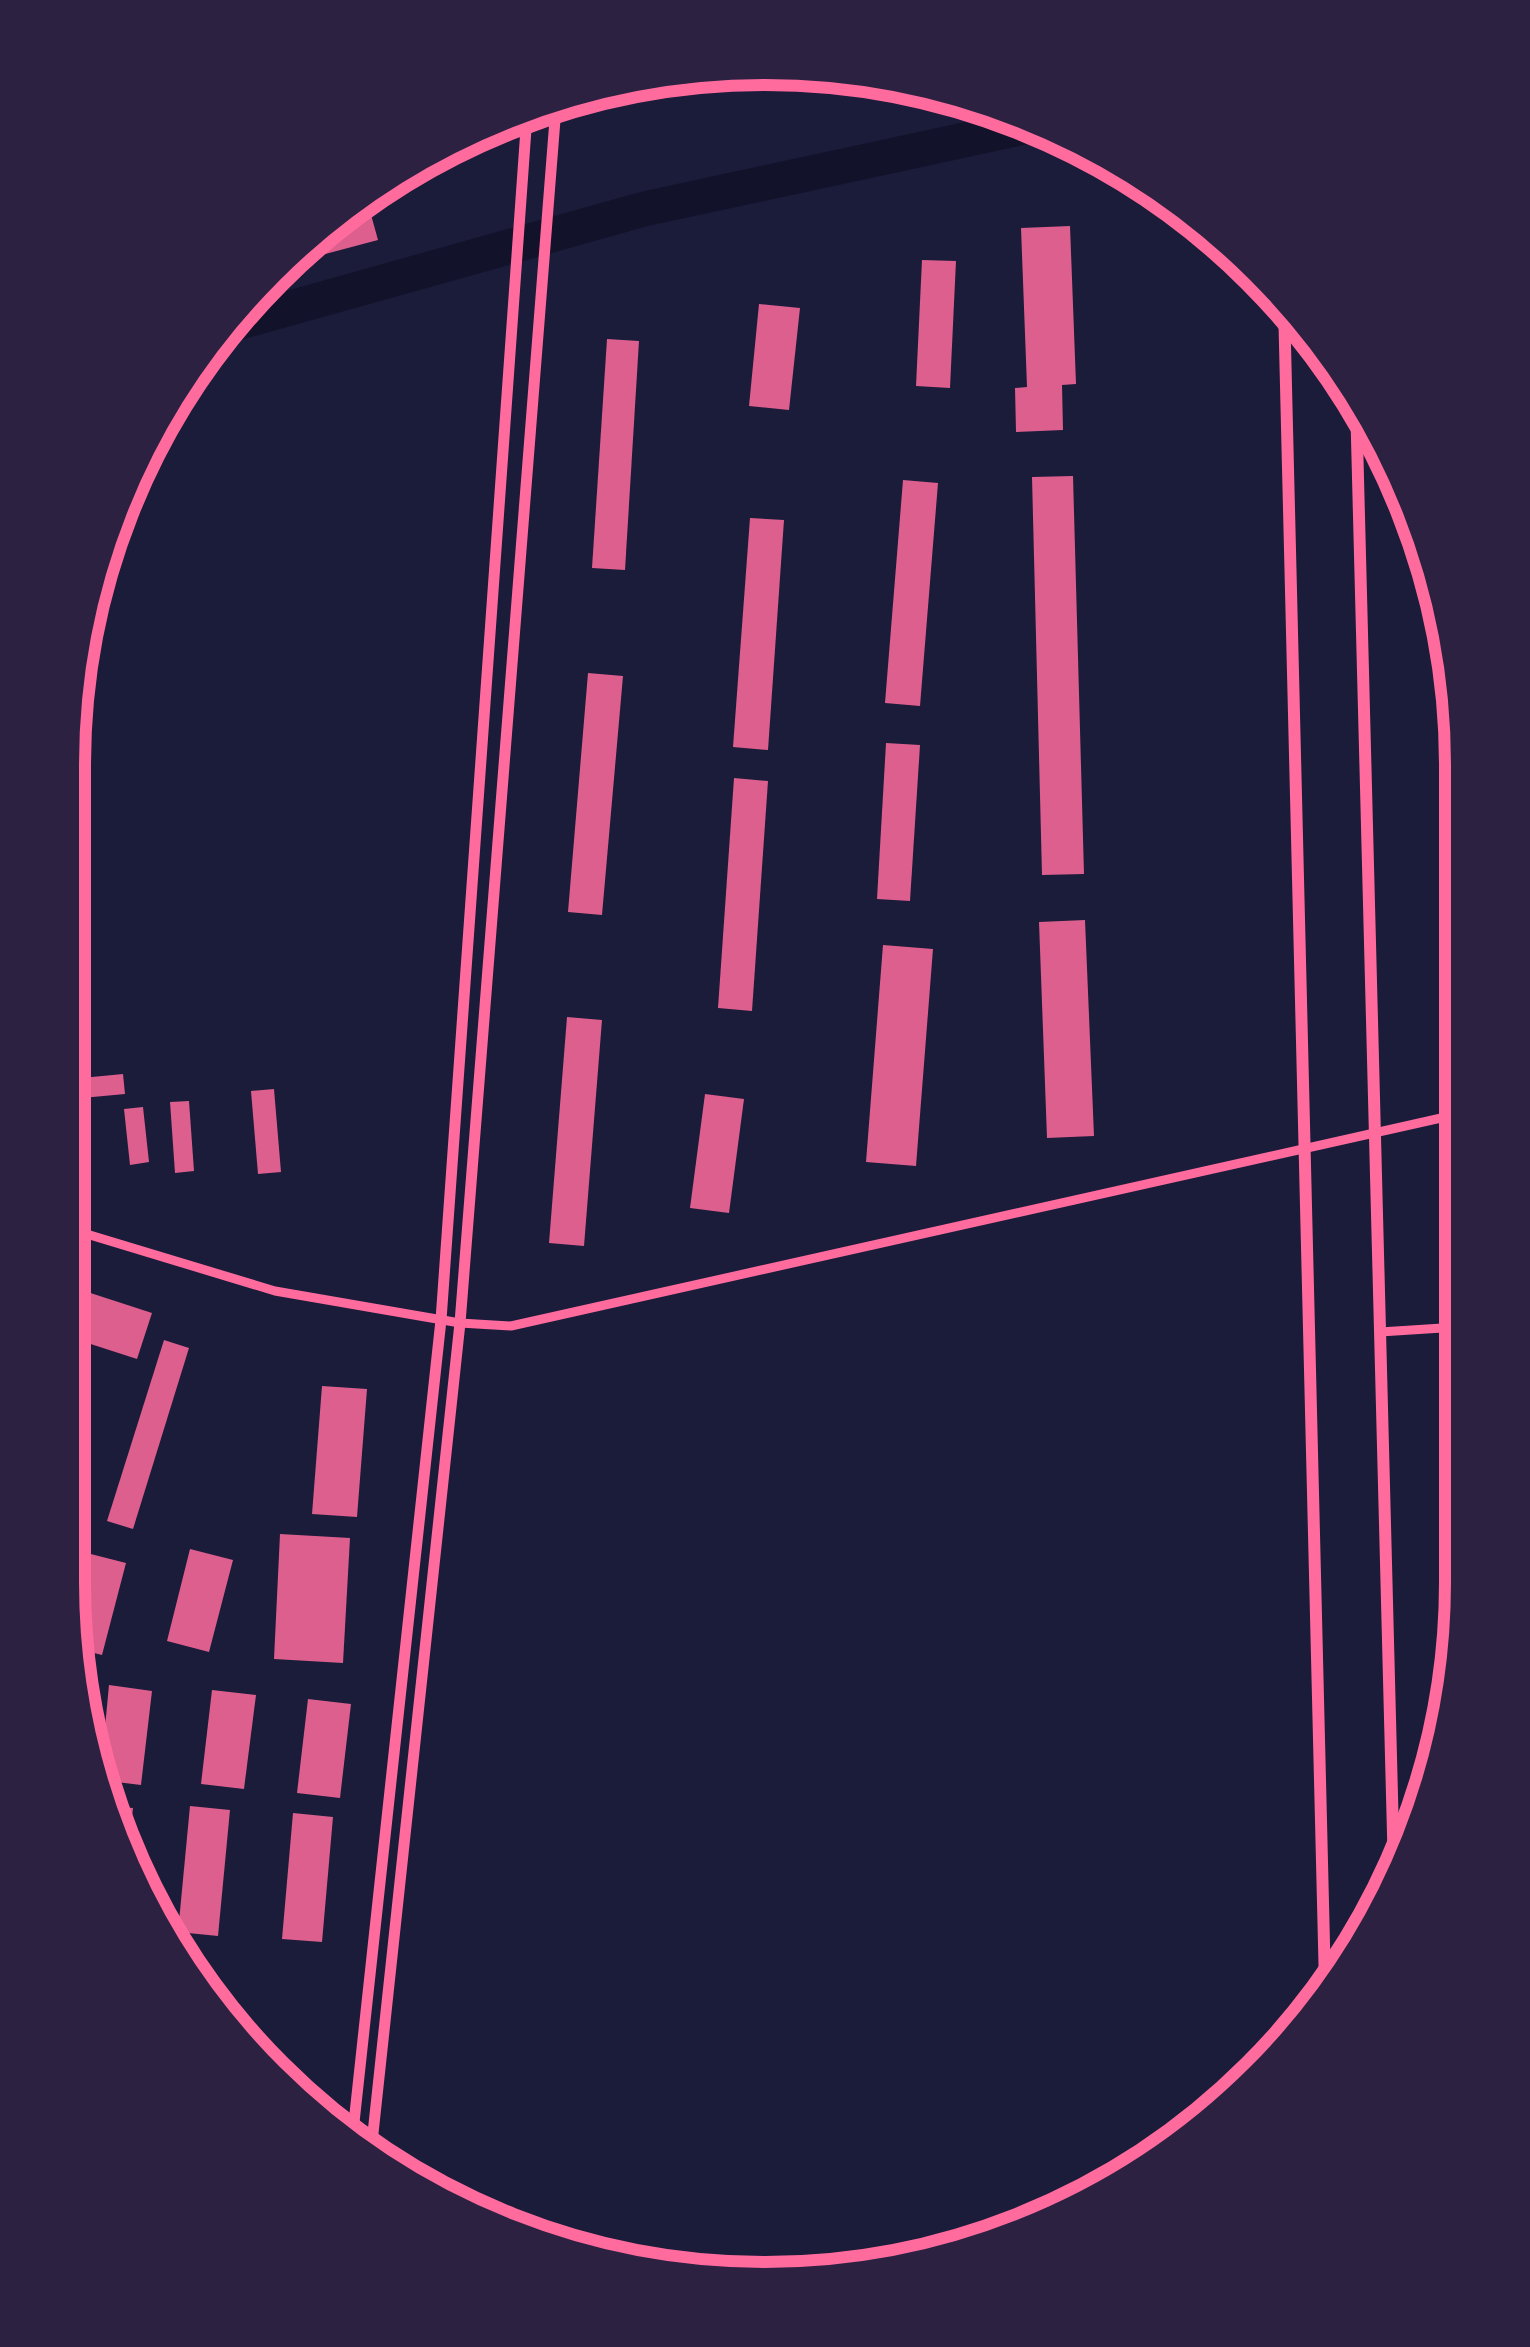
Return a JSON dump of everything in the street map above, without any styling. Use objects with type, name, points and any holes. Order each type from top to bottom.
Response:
[{"type":"main road","points":[[1285,327],[1325,1968]]},
{"type":"main road","points":[[1357,430],[1393,1842]]},
{"type":"street","points":[[373,2137],[460,1323],[555,118]]},
{"type":"street","points":[[354,2123],[441,1320],[525,129]]},
{"type":"street","points":[[85,1234],[275,1291],[460,1323],[511,1326],[1445,1117]]},
{"type":"street","points":[[1380,1332],[1445,1328]]},
{"type":"building","points":[[370,212],[378,240],[314,257]]},
{"type":"building","points":[[1070,226],[1076,384],[1062,385],[1063,430],[1016,432],[1015,388],[1027,387],[1021,228]]},
{"type":"building","points":[[922,260],[956,261],[950,388],[916,386]]},
{"type":"building","points":[[759,304],[800,308],[789,410],[749,406]]},
{"type":"building","points":[[607,339],[639,341],[625,570],[592,568]]},
{"type":"building","points":[[1073,476],[1084,874],[1042,875],[1032,477]]},
{"type":"building","points":[[903,480],[938,483],[920,706],[885,703]]},
{"type":"building","points":[[750,518],[784,520],[768,750],[733,747]]},
{"type":"building","points":[[588,673],[623,676],[602,915],[568,912]]},
{"type":"building","points":[[886,743],[920,745],[910,901],[877,899]]},
{"type":"building","points":[[734,778],[768,781],[752,1011],[718,1008]]},
{"type":"building","points":[[1085,920],[1094,1136],[1047,1138],[1039,922]]},
{"type":"building","points":[[883,945],[933,949],[916,1166],[866,1162]]},
{"type":"building","points":[[567,1017],[602,1020],[584,1246],[549,1243]]},
{"type":"building","points":[[123,1074],[125,1094],[85,1098],[85,1078]]},
{"type":"building","points":[[274,1089],[281,1172],[258,1174],[251,1091]]},
{"type":"building","points":[[705,1094],[744,1099],[729,1213],[690,1208]]},
{"type":"building","points":[[189,1101],[194,1171],[175,1173],[170,1102]]},
{"type":"building","points":[[143,1107],[149,1162],[130,1165],[124,1109]]},
{"type":"building","points":[[85,1291],[152,1313],[137,1359],[85,1342]]},
{"type":"building","points":[[164,1340],[189,1348],[133,1529],[107,1521]]},
{"type":"building","points":[[322,1386],[367,1389],[357,1517],[312,1514]]},
{"type":"building","points":[[280,1534],[350,1538],[343,1663],[274,1659]]},
{"type":"building","points":[[190,1549],[233,1560],[209,1652],[167,1641]]},
{"type":"building","points":[[85,1553],[126,1563],[102,1655],[89,1652]]},
{"type":"building","points":[[109,1685],[152,1691],[141,1785],[115,1782],[104,1740]]},
{"type":"building","points":[[212,1690],[256,1695],[244,1789],[201,1784]]},
{"type":"building","points":[[308,1699],[351,1704],[340,1798],[297,1793]]},
{"type":"building","points":[[190,1806],[230,1810],[218,1936],[183,1932],[179,1926]]},
{"type":"building","points":[[123,1807],[133,1808],[131,1827]]},
{"type":"building","points":[[293,1813],[333,1817],[322,1942],[282,1939]]},
{"type":"waterway","points":[[253,319],[644,209],[1008,131]]}]
